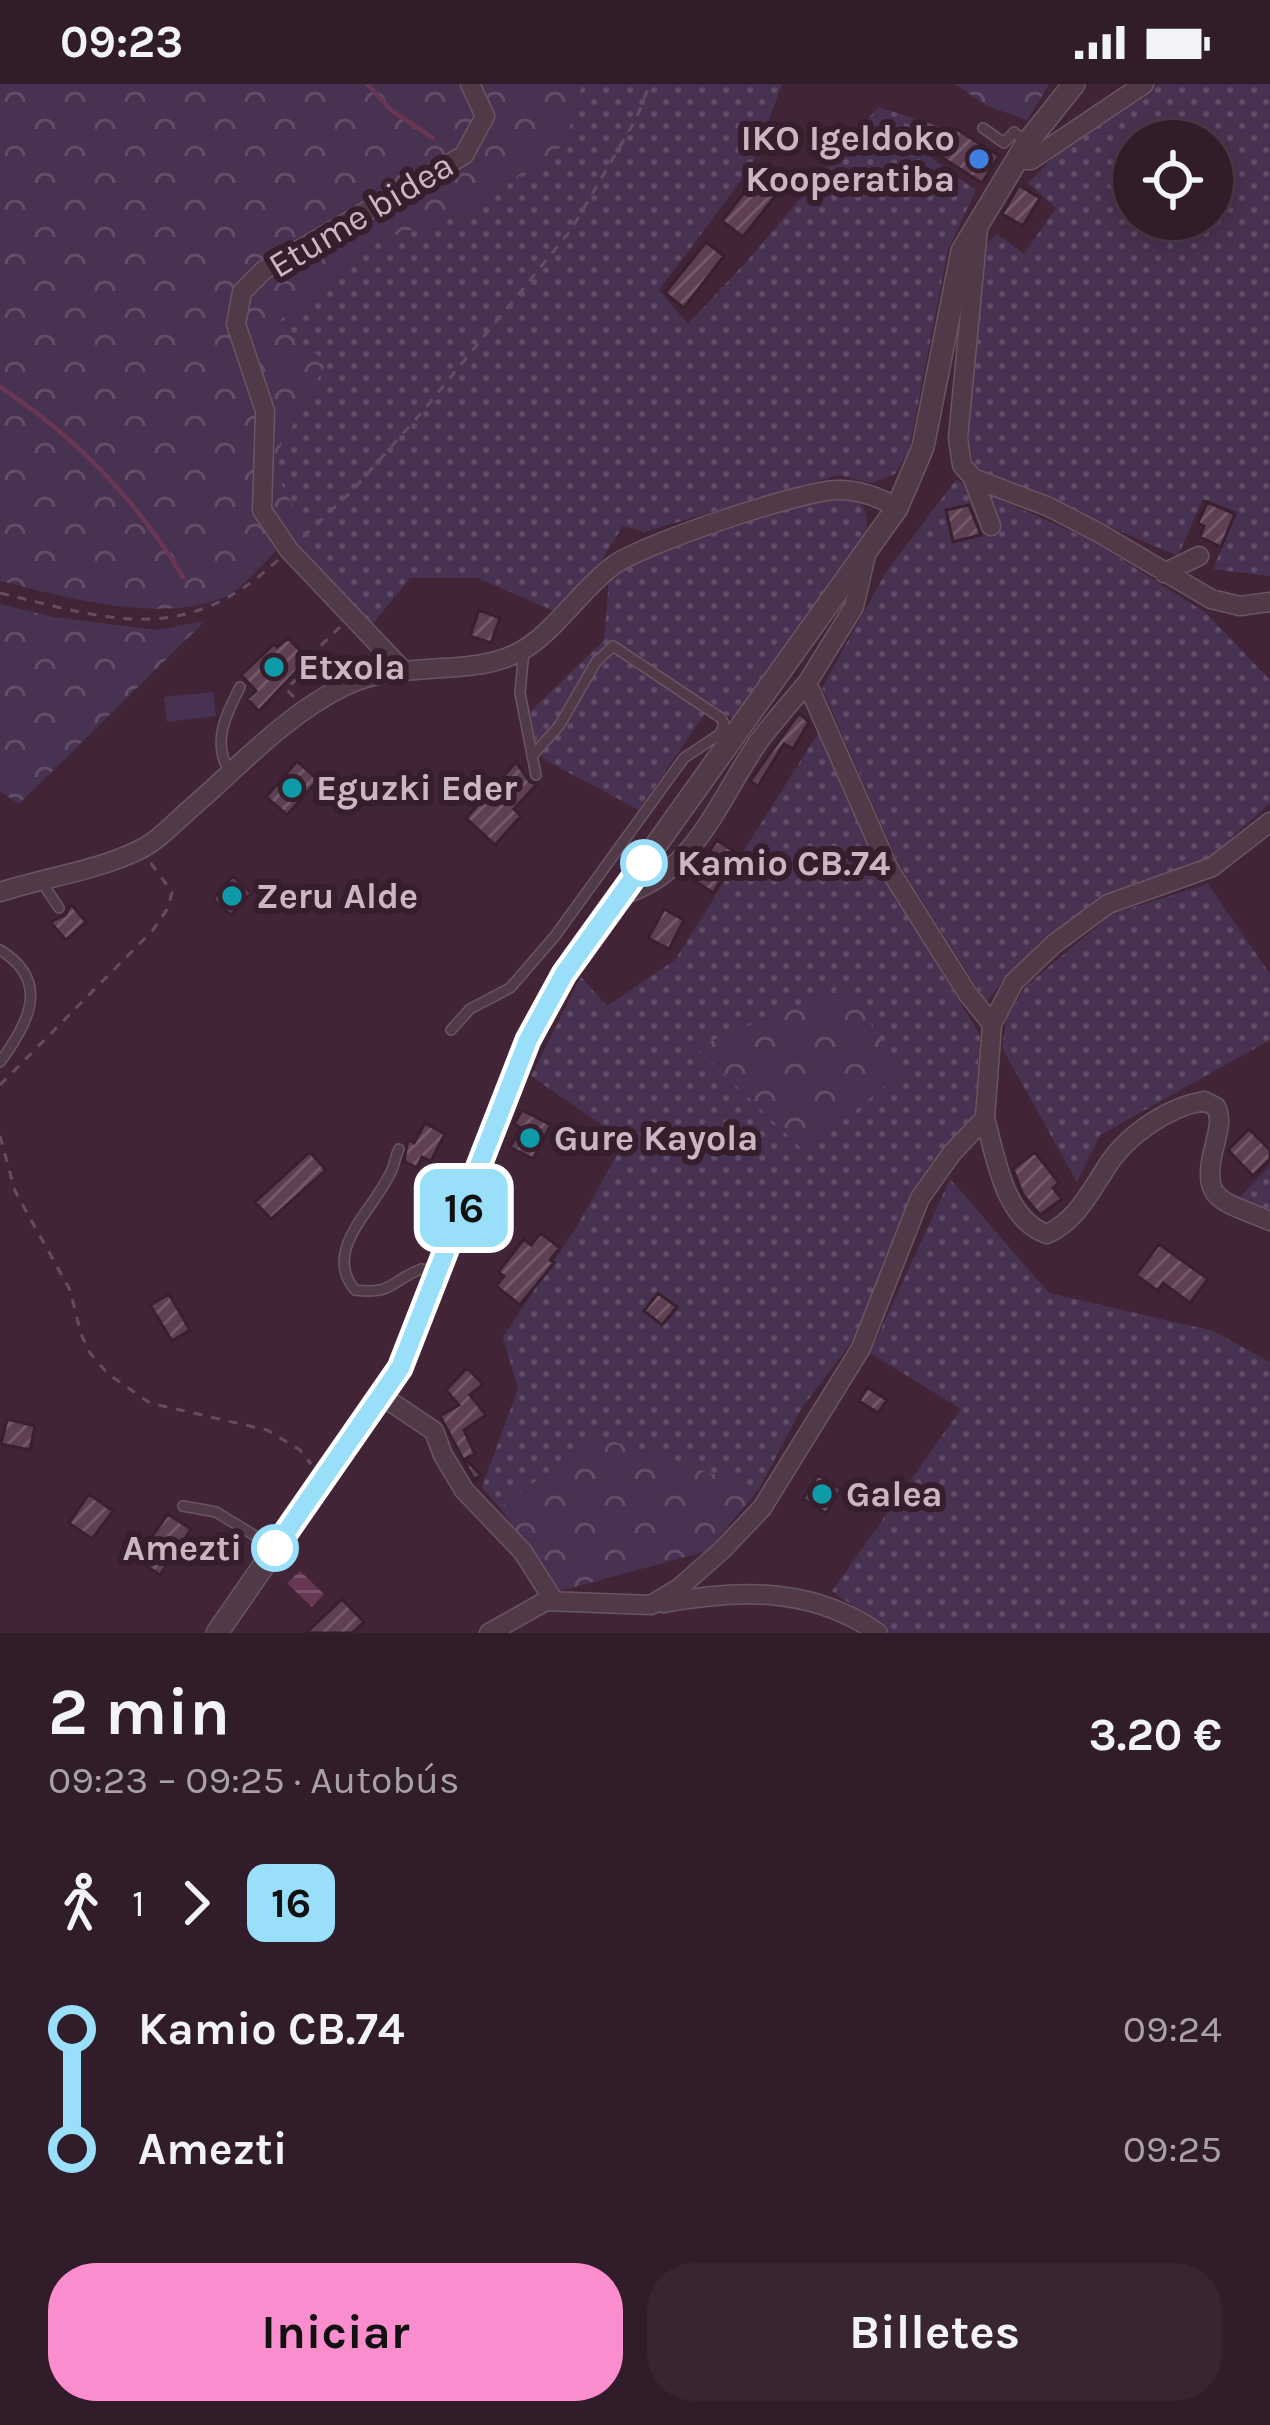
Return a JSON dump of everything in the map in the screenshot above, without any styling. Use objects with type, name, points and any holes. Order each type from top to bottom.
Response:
[{"type":"street","name":"Etume bidea","points":[[400,668],[289,550],[262,510],[265,411],[236,324],[242,292],[264,270],[464,154],[485,116],[470,84]]},
{"type":"street","points":[[217,1633],[382,1396],[417,1331],[528,1040],[564,974],[897,508],[923,447],[962,250],[1022,152],[1074,84]]},
{"type":"street","points":[[1022,152],[1031,160],[1144,84]]},
{"type":"street","points":[[979,225],[958,438],[962,465],[973,478],[991,526]]},
{"type":"street","points":[[973,478],[1049,507],[1222,603],[1240,607],[1270,602]]},
{"type":"street","points":[[0,892],[140,850],[305,709],[365,676],[400,668],[490,663],[524,650],[597,578],[620,560],[649,547],[820,491],[857,491],[878,496],[897,508]]},
{"type":"street","points":[[619,896],[651,887],[692,846],[854,608],[866,555]]},
{"type":"street","points":[[1164,573],[1199,556]]},
{"type":"street","points":[[807,683],[890,869],[967,993],[992,1024]]},
{"type":"street","points":[[1270,822],[1212,867],[1108,904],[1054,944],[1015,982],[992,1024],[985,1118],[1001,1175],[1020,1217],[1032,1229],[1047,1234],[1064,1227],[1122,1146],[1171,1112],[1204,1101],[1216,1107],[1220,1117],[1206,1177],[1211,1189],[1222,1200],[1270,1221]]},
{"type":"street","points":[[651,1605],[722,1550],[762,1508],[862,1348],[920,1198],[985,1118]]},
{"type":"street","points":[[382,1396],[434,1431],[452,1472],[503,1535],[523,1552],[554,1601]]},
{"type":"street","points":[[489,1633],[546,1601],[651,1605],[770,1593],[821,1602],[878,1633]]},
{"type":"lane","points":[[983,128],[1004,143],[1013,132],[1022,152]]},
{"type":"lane","points":[[451,1030],[470,1010],[510,988],[555,936],[684,758],[720,734],[724,724],[722,718],[613,646],[596,662],[559,726],[532,756]]},
{"type":"lane","points":[[524,650],[520,693],[536,775]]},
{"type":"lane","points":[[231,775],[222,761],[222,722],[241,687]]},
{"type":"lane","points":[[41,880],[59,908]]},
{"type":"lane","points":[[0,950],[28,974],[34,992],[23,1024],[0,1062]]},
{"type":"lane","points":[[399,1149],[394,1166],[353,1230],[344,1258],[346,1279],[355,1290],[375,1293],[395,1287],[421,1268],[440,1272]]},
{"type":"lane","points":[[183,1506],[216,1512],[275,1548]]},
{"type":"path","points":[[0,593],[95,616],[172,619],[204,612],[230,598],[289,550],[381,459],[571,230],[636,119],[650,84]]},
{"type":"path","points":[[305,709],[286,689],[316,661],[313,653],[350,618]]},
{"type":"path","points":[[0,1085],[118,969],[168,908],[172,892],[140,850]]},
{"type":"path","points":[[0,1136],[15,1191],[70,1290],[90,1353],[108,1374],[150,1403],[267,1430],[300,1450],[324,1479]]},
{"type":"green space","points":[[0,84],[582,84],[564,145],[468,212],[379,240],[275,324],[327,362],[271,464],[302,523],[229,595],[204,604],[146,608],[84,601],[0,581]]},
{"type":"green space","points":[[582,84],[782,84],[752,166],[659,290],[688,324],[878,107],[941,127],[930,157],[976,190],[948,250],[909,450],[895,474],[872,483],[839,475],[644,532],[623,526],[596,569],[554,611],[478,578],[410,578],[371,626],[290,535],[301,522],[271,464],[327,362],[274,325],[379,240],[468,212],[564,145]]},
{"type":"green space","points":[[955,84],[1049,84],[1027,120],[987,106]]},
{"type":"green space","points":[[1158,84],[1270,84],[1270,576],[1213,569],[1237,512],[1203,499],[1178,556],[976,469],[966,387],[982,248],[997,234],[1024,254],[1056,208],[1028,183],[1071,140]]},
{"type":"green space","points":[[956,480],[1093,541],[1206,613],[1270,680],[1270,803],[1209,858],[1105,897],[1011,971],[986,1002],[899,864],[822,688],[886,572]]},
{"type":"green space","points":[[850,496],[866,516],[862,542],[734,719],[710,706],[639,810],[545,760],[530,712],[604,640],[609,578],[658,552],[725,526]]},
{"type":"green space","points":[[0,604],[54,617],[157,630],[205,621],[19,804],[0,791]]},
{"type":"green space","points":[[213,692],[216,716],[167,722],[164,697]]},
{"type":"green space","points":[[818,733],[877,868],[980,1035],[975,1114],[915,1191],[854,1339],[801,1409],[759,1489],[597,1436],[500,1508],[482,1487],[518,1389],[503,1337],[577,1226],[625,1141],[531,1076],[581,977],[607,1006],[675,960]]},
{"type":"green space","points":[[1208,884],[1270,974],[1270,1040],[1100,1135],[1077,1182],[1002,1048],[1007,1017],[1026,986],[1112,914]]},
{"type":"green space","points":[[846,986],[902,1072],[805,1152],[696,1047]]},
{"type":"green space","points":[[1270,1166],[1270,1210],[1240,1197]]},
{"type":"green space","points":[[950,1179],[1049,1293],[1213,1331],[1270,1362],[1270,1633],[891,1633],[832,1591],[961,1409],[870,1353]]},
{"type":"green space","points":[[597,1436],[759,1489],[707,1551],[560,1591],[500,1508]]},
{"type":"shaded area","points":[[300,1571],[324,1594],[312,1607],[287,1583]]},
{"type":"building","points":[[955,128],[999,156],[982,183],[938,155]]},
{"type":"building","points":[[760,172],[781,189],[743,237],[722,221]]},
{"type":"building","points":[[1019,185],[1040,198],[1023,226],[1002,214]]},
{"type":"building","points":[[706,242],[724,256],[684,308],[665,293]]},
{"type":"building","points":[[1207,502],[1235,514],[1221,547],[1200,537],[1204,526],[1198,523]]},
{"type":"building","points":[[969,505],[981,535],[953,542],[946,510]]},
{"type":"building","points":[[479,610],[500,618],[491,643],[470,636]]},
{"type":"building","name":"Etxola","points":[[288,638],[308,659],[259,711],[247,699],[256,691],[241,675],[274,644],[277,647]]},
{"type":"building","points":[[799,713],[809,722],[793,749],[784,744],[758,786],[750,781]]},
{"type":"building","name":"Eguzki Eder","points":[[297,761],[318,780],[287,815],[266,797]]},
{"type":"building","points":[[516,762],[530,782],[537,784],[514,809],[521,816],[495,845],[466,818]]},
{"type":"building","points":[[717,840],[738,854],[713,893],[692,879]]},
{"type":"building","name":"Zeru Alde","points":[[233,876],[251,893],[231,915],[213,899]]},
{"type":"building","points":[[71,904],[86,922],[66,940],[50,922],[65,915]]},
{"type":"building","points":[[664,909],[684,920],[669,949],[648,938]]},
{"type":"building","name":"Gure Kayola","points":[[522,1110],[551,1125],[533,1159],[510,1147],[521,1128],[514,1124]]},
{"type":"building","points":[[425,1123],[445,1134],[431,1161],[422,1157],[417,1168],[404,1161],[407,1144],[409,1140],[414,1143]]},
{"type":"building","points":[[1249,1129],[1270,1150],[1270,1159],[1253,1176],[1228,1150]]},
{"type":"building","points":[[310,1152],[326,1170],[271,1219],[255,1202]]},
{"type":"building","points":[[1035,1152],[1059,1183],[1053,1188],[1062,1199],[1040,1215],[1023,1195],[1013,1169]]},
{"type":"building","points":[[541,1233],[560,1248],[550,1260],[554,1263],[520,1305],[496,1286],[504,1276],[498,1272],[524,1239],[531,1245]]},
{"type":"building","points":[[1159,1244],[1208,1279],[1190,1303],[1163,1283],[1158,1291],[1136,1275]]},
{"type":"building","points":[[658,1293],[677,1307],[662,1325],[644,1311]]},
{"type":"building","points":[[169,1294],[190,1330],[172,1341],[150,1305]]},
{"type":"building","points":[[467,1368],[483,1384],[470,1395],[486,1415],[464,1430],[475,1454],[465,1459],[481,1475],[474,1480],[440,1416],[459,1405],[446,1390]]},
{"type":"building","points":[[867,1387],[887,1400],[878,1413],[859,1401]]},
{"type":"building","points":[[7,1419],[35,1426],[30,1450],[1,1444]]},
{"type":"building","name":"Galea","points":[[818,1475],[841,1489],[826,1513],[803,1499]]},
{"type":"building","points":[[89,1494],[113,1511],[92,1539],[69,1523]]},
{"type":"building","points":[[168,1514],[191,1529],[160,1575],[136,1559]]},
{"type":"building","points":[[342,1599],[364,1622],[352,1633],[306,1633]]},
{"type":"waterway","points":[[367,84],[392,111],[433,138]]},
{"type":"waterway","points":[[0,387],[54,427],[102,472],[146,522],[183,577]]},
{"type":"bus line","name":"16","points":[[275,1548],[400,1368],[528,1040],[564,974],[644,863]]},
{"type":"place","name":"IKO Igeldoko Kooperatiba","points":[[979,159]]},
{"type":"place","name":"Etxola","points":[[274,667]]},
{"type":"place","name":"Eguzki Eder","points":[[292,788]]},
{"type":"place","name":"Kamio CB.74","points":[[644,863]]},
{"type":"place","name":"Zeru Alde","points":[[232,896]]},
{"type":"place","name":"Gure Kayola","points":[[530,1138]]},
{"type":"place","name":"Galea","points":[[822,1494]]},
{"type":"place","name":"Amezti","points":[[275,1548]]}]
